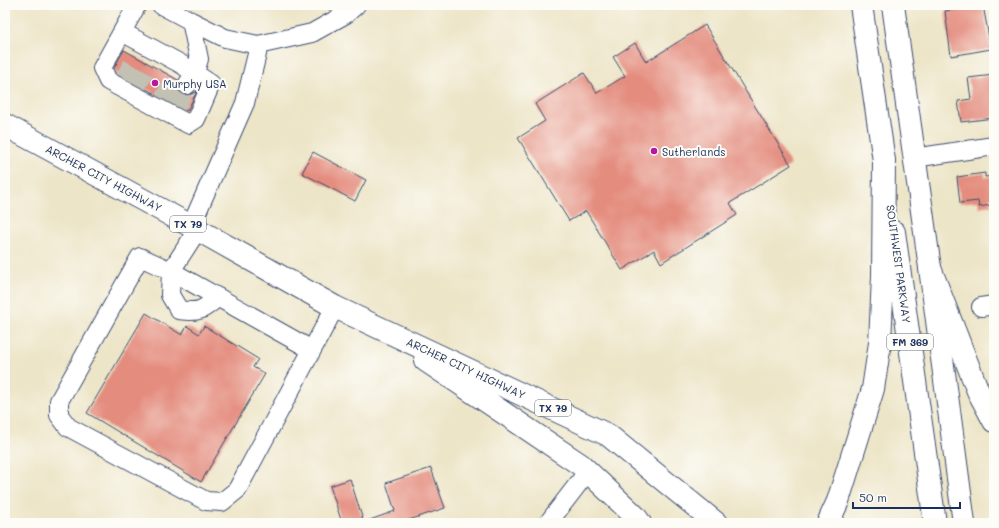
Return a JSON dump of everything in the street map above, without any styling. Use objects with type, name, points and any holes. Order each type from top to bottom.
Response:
[{"type":"main road","name":"SOUTHWEST PARKWAY","points":[[861,5],[935,523]]},
{"type":"main road","name":"FM 369","points":[[893,5],[964,523]]},
{"type":"main road","name":"ARCHER CITY HIGHWAY","points":[[5,125],[194,227],[335,307],[608,435],[656,472],[716,523]]},
{"type":"main road","points":[[828,523],[838,501],[873,389],[880,343],[883,276],[884,161]]},
{"type":"main road","points":[[930,268],[978,391],[992,414]]},
{"type":"main road","name":"ARCHER CITY HIGHWAY","points":[[371,324],[581,465],[640,523]]},
{"type":"street","points":[[122,32],[147,54],[211,84],[196,119],[188,124],[166,108],[128,87],[108,81],[102,68],[122,32],[137,5]]},
{"type":"street","points":[[161,5],[191,22],[225,38],[258,45],[312,33],[346,14],[356,5]]},
{"type":"street","points":[[187,72],[191,22]]},
{"type":"street","points":[[187,72],[225,38]]},
{"type":"street","points":[[218,297],[206,308],[193,312],[179,310],[170,295],[171,271],[194,227],[245,103],[258,45]]},
{"type":"street","points":[[914,158],[994,146]]},
{"type":"street","points":[[312,350],[171,271],[140,257],[59,401],[59,415],[68,427],[206,501],[222,502],[237,490],[312,350],[335,307]]},
{"type":"street","points":[[548,523],[588,471]]},
{"type":"building","points":[[983,5],[991,49],[951,56],[945,11]]},
{"type":"building","name":"Sutherlands","points":[[705,25],[791,165],[730,203],[737,215],[661,263],[654,250],[622,270],[586,211],[569,221],[518,138],[545,121],[535,104],[584,73],[597,93],[625,76],[613,57],[635,43],[646,62]]},
{"type":"building","name":"Murphy USA","points":[[124,50],[178,80],[178,90],[182,94],[192,94],[197,91],[187,111],[116,73],[114,68]]},
{"type":"building","points":[[994,75],[994,118],[961,122],[958,101],[971,99],[968,78]]},
{"type":"building","points":[[313,152],[366,180],[355,201],[302,173]]},
{"type":"building","points":[[985,173],[985,177],[994,176],[994,197],[990,198],[991,205],[979,207],[978,201],[960,203],[957,177]]},
{"type":"building","points":[[146,313],[182,335],[187,326],[199,334],[204,326],[258,359],[253,367],[265,374],[201,482],[87,413]]},
{"type":"building","points":[[431,468],[445,508],[400,523],[367,523],[367,521],[395,511],[386,483]]},
{"type":"building","points":[[350,479],[364,523],[342,523],[330,486]]},
{"type":"tunnel","points":[[123,80],[136,57]]},
{"type":"tunnel","points":[[136,87],[150,64]]},
{"type":"tunnel","points":[[162,101],[174,78]]},
{"type":"tunnel","points":[[175,109],[187,85]]},
{"type":"place","name":"Murphy USA","points":[[155,83]]},
{"type":"place","name":"Sutherlands","points":[[654,151]]}]
